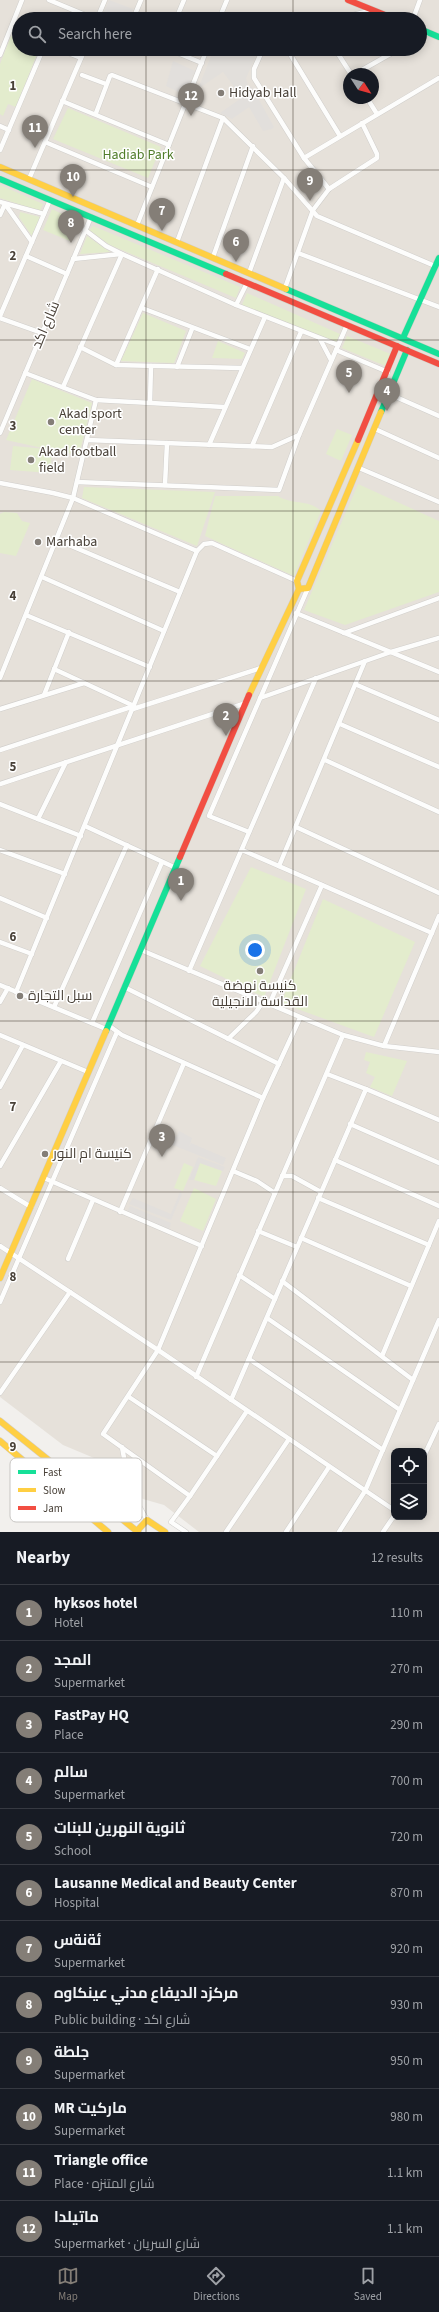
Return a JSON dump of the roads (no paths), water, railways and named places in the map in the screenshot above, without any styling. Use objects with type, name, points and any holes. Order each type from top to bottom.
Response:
[{"type":"main road","points":[[348,0],[362,3],[378,12]]},
{"type":"main road","points":[[428,33],[439,37]]},
{"type":"main road","points":[[0,167],[439,354]]},
{"type":"main road","points":[[0,179],[439,364]]},
{"type":"main road","points":[[147,241],[153,238],[151,231]]},
{"type":"main road","points":[[160,246],[158,239],[165,237]]},
{"type":"main road","points":[[403,338],[439,258]]},
{"type":"main road","points":[[0,1278],[261,668],[299,588],[297,581],[388,372],[397,346]]},
{"type":"main road","points":[[299,588],[308,588],[407,350]]},
{"type":"main road","points":[[395,355],[404,360]]},
{"type":"main road","points":[[0,1421],[46,1458]]},
{"type":"main road","points":[[0,1441],[20,1458]]},
{"type":"main road","points":[[126,1522],[138,1532],[147,1520],[165,1532]]},
{"type":"main road","points":[[95,1522],[106,1531]]},
{"type":"street","points":[[18,12],[22,0]]},
{"type":"street","points":[[49,0],[79,12]]},
{"type":"street","points":[[99,12],[105,0]]},
{"type":"street","points":[[136,12],[141,0]]},
{"type":"street","points":[[179,12],[184,0]]},
{"type":"street","points":[[223,12],[227,0]]},
{"type":"street","points":[[416,12],[420,0]]},
{"type":"street","points":[[365,12],[373,10]]},
{"type":"street","points":[[0,55],[11,30]]},
{"type":"street","points":[[0,150],[40,56]]},
{"type":"street","points":[[29,179],[80,58],[75,56]]},
{"type":"street","points":[[185,56],[202,63]]},
{"type":"street","points":[[137,225],[184,104],[204,56]]},
{"type":"street","points":[[260,56],[254,69],[254,78],[304,158],[328,189]]},
{"type":"street","points":[[291,56],[340,136]]},
{"type":"street","points":[[339,56],[347,68]]},
{"type":"street","points":[[366,68],[387,56]]},
{"type":"street","points":[[82,75],[106,84]]},
{"type":"street","points":[[96,113],[106,84],[112,75],[223,118],[284,178],[317,216],[436,266]]},
{"type":"street","points":[[304,158],[439,78]]},
{"type":"street","points":[[62,101],[96,113],[169,144]]},
{"type":"street","points":[[371,104],[377,114]]},
{"type":"street","points":[[177,242],[223,118]]},
{"type":"street","points":[[285,288],[313,210],[328,189],[377,158],[377,154],[362,123]]},
{"type":"street","points":[[0,126],[9,130]]},
{"type":"street","points":[[45,142],[152,187]]},
{"type":"street","points":[[213,257],[253,146]]},
{"type":"street","points":[[249,273],[284,178]]},
{"type":"street","points":[[42,333],[0,317],[50,200]]},
{"type":"street","points":[[2,203],[44,214]]},
{"type":"street","points":[[0,215],[2,203]]},
{"type":"street","points":[[2,203],[32,242]]},
{"type":"street","name":"شارع اكد","points":[[0,432],[91,217]]},
{"type":"street","points":[[86,230],[106,246],[122,254],[265,318],[338,345]]},
{"type":"street","points":[[298,253],[439,307]]},
{"type":"street","points":[[74,259],[122,254]]},
{"type":"street","points":[[63,388],[122,254]]},
{"type":"street","points":[[26,256],[67,274]]},
{"type":"street","points":[[116,365],[158,269]]},
{"type":"street","points":[[236,305],[247,283]]},
{"type":"street","points":[[142,308],[250,349]]},
{"type":"street","points":[[209,445],[241,368],[265,318]]},
{"type":"street","points":[[77,482],[278,490],[299,435],[346,325]]},
{"type":"street","points":[[177,367],[192,328]]},
{"type":"street","points":[[252,446],[301,332]]},
{"type":"street","points":[[320,339],[331,360]]},
{"type":"street","points":[[80,347],[116,365],[241,368]]},
{"type":"street","points":[[336,350],[388,372]]},
{"type":"street","points":[[150,402],[151,366]]},
{"type":"street","points":[[25,373],[96,400],[224,407]]},
{"type":"street","points":[[389,394],[439,416]]},
{"type":"street","points":[[0,678],[73,498],[96,400]]},
{"type":"street","points":[[375,430],[439,458]]},
{"type":"street","points":[[87,440],[272,447],[299,435]]},
{"type":"street","points":[[165,485],[167,443]]},
{"type":"street","points":[[359,468],[439,502]]},
{"type":"street","points":[[0,484],[54,492],[73,498],[197,551]]},
{"type":"street","points":[[57,540],[180,592]]},
{"type":"street","points":[[16,992],[197,551],[204,544],[212,544],[297,581]]},
{"type":"street","points":[[42,577],[164,631]]},
{"type":"street","points":[[249,832],[209,816],[308,588]]},
{"type":"street","points":[[344,633],[439,598]]},
{"type":"street","points":[[296,613],[439,672]]},
{"type":"street","points":[[26,615],[150,667]]},
{"type":"street","points":[[44,694],[69,632]]},
{"type":"street","points":[[260,698],[391,652],[439,638]]},
{"type":"street","points":[[279,866],[357,685],[365,661]]},
{"type":"street","points":[[0,750],[261,668]]},
{"type":"street","points":[[54,669],[133,707]]},
{"type":"street","points":[[189,971],[316,678]]},
{"type":"street","points":[[0,709],[44,694],[84,683]]},
{"type":"street","points":[[357,685],[439,720]]},
{"type":"street","points":[[0,784],[246,703]]},
{"type":"street","points":[[340,724],[439,767]]},
{"type":"street","points":[[325,760],[439,812]]},
{"type":"street","points":[[38,819],[66,762]]},
{"type":"street","points":[[0,804],[81,836]]},
{"type":"street","points":[[85,826],[176,868]]},
{"type":"street","points":[[296,827],[439,893]]},
{"type":"street","points":[[54,1007],[126,845]]},
{"type":"street","points":[[0,850],[65,874]]},
{"type":"street","points":[[242,850],[432,933]]},
{"type":"street","points":[[92,1023],[162,862]]},
{"type":"street","points":[[269,1005],[322,885]]},
{"type":"street","points":[[0,898],[47,918]]},
{"type":"street","points":[[384,1046],[439,916]]},
{"type":"street","points":[[0,942],[32,954]]},
{"type":"street","points":[[141,950],[343,1035],[384,1046],[439,1052]]},
{"type":"street","points":[[0,985],[92,1023],[107,1027],[263,1098]]},
{"type":"street","points":[[124,987],[279,1064]]},
{"type":"street","points":[[0,1002],[8,988]]},
{"type":"street","points":[[228,1039],[256,1012],[263,1002]]},
{"type":"street","points":[[137,1458],[104,1434],[158,1350],[263,1098],[300,1018]]},
{"type":"street","points":[[0,1302],[118,1032]]},
{"type":"street","points":[[0,1035],[88,1072]]},
{"type":"street","points":[[196,1377],[343,1035]]},
{"type":"street","points":[[0,1087],[23,1045]]},
{"type":"street","points":[[0,1166],[61,1060]]},
{"type":"street","points":[[120,1212],[184,1063]]},
{"type":"street","points":[[327,1074],[439,1120]]},
{"type":"street","points":[[231,1400],[366,1089]]},
{"type":"street","points":[[350,1124],[439,1163]]},
{"type":"street","points":[[335,1160],[439,1206]]},
{"type":"street","points":[[233,1171],[257,1181],[275,1193]]},
{"type":"street","points":[[282,1176],[292,1176],[321,1192]]},
{"type":"street","points":[[44,1178],[202,1246]]},
{"type":"street","points":[[0,1188],[31,1208]]},
{"type":"street","points":[[318,1198],[429,1245]]},
{"type":"street","points":[[68,1259],[93,1200]]},
{"type":"street","points":[[382,1356],[439,1221]]},
{"type":"street","points":[[258,1231],[297,1247]]},
{"type":"street","points":[[301,1238],[411,1286]]},
{"type":"street","points":[[0,1246],[158,1350],[391,1508]]},
{"type":"street","points":[[239,1275],[275,1299]]},
{"type":"street","points":[[282,1282],[413,1380]]},
{"type":"street","points":[[0,1392],[70,1292]]},
{"type":"street","points":[[267,1318],[400,1410]]},
{"type":"street","points":[[339,1532],[365,1491],[439,1320]]},
{"type":"street","points":[[249,1359],[383,1450]]},
{"type":"street","points":[[129,1397],[217,1456]]},
{"type":"street","points":[[186,1532],[170,1522],[190,1496],[247,1411]]},
{"type":"street","points":[[427,1450],[439,1424]]},
{"type":"street","points":[[226,1532],[289,1439]]},
{"type":"street","points":[[122,1447],[124,1458]]},
{"type":"street","points":[[142,1461],[190,1496]]},
{"type":"street","points":[[286,1532],[329,1467]]},
{"type":"street","points":[[142,1511],[147,1520]]},
{"type":"street","points":[[383,1532],[391,1520]]},
{"type":"place","name":"Hidyab Hall","points":[[221,93]]},
{"type":"place","name":"ماتیلدا","points":[[191,116]]},
{"type":"place","name":"Triangle office","points":[[35,148]]},
{"type":"place","name":"MR ماركيت","points":[[73,197]]},
{"type":"place","name":"جلطة","points":[[310,201]]},
{"type":"place","name":"ئةنةس","points":[[162,231]]},
{"type":"place","name":"مرکزد الدیفاع مدني عينكاوه","points":[[71,243]]},
{"type":"place","name":"Lausanne Medical and Beauty Center","points":[[236,262]]},
{"type":"place","name":"ثانوية النهرين للبنات","points":[[349,393]]},
{"type":"place","name":"سالم","points":[[387,411]]},
{"type":"place","name":"Akad sport center","points":[[51,422]]},
{"type":"place","name":"Akad football field","points":[[31,460]]},
{"type":"place","name":"Marhaba","points":[[38,542]]},
{"type":"place","name":"المجد","points":[[226,736]]},
{"type":"place","name":"hyksos hotel","points":[[181,901]]},
{"type":"place","name":"كنيسة نهضة القداسة الانجيلية","points":[[260,971]]},
{"type":"place","name":"سبل التجارة","points":[[20,996]]},
{"type":"place","name":"كنيسة ام النور","points":[[45,1154]]},
{"type":"place","name":"FastPay HQ","points":[[162,1157]]},
{"type":"park label","name":"Hadiab Park","points":[[138,155]]}]
